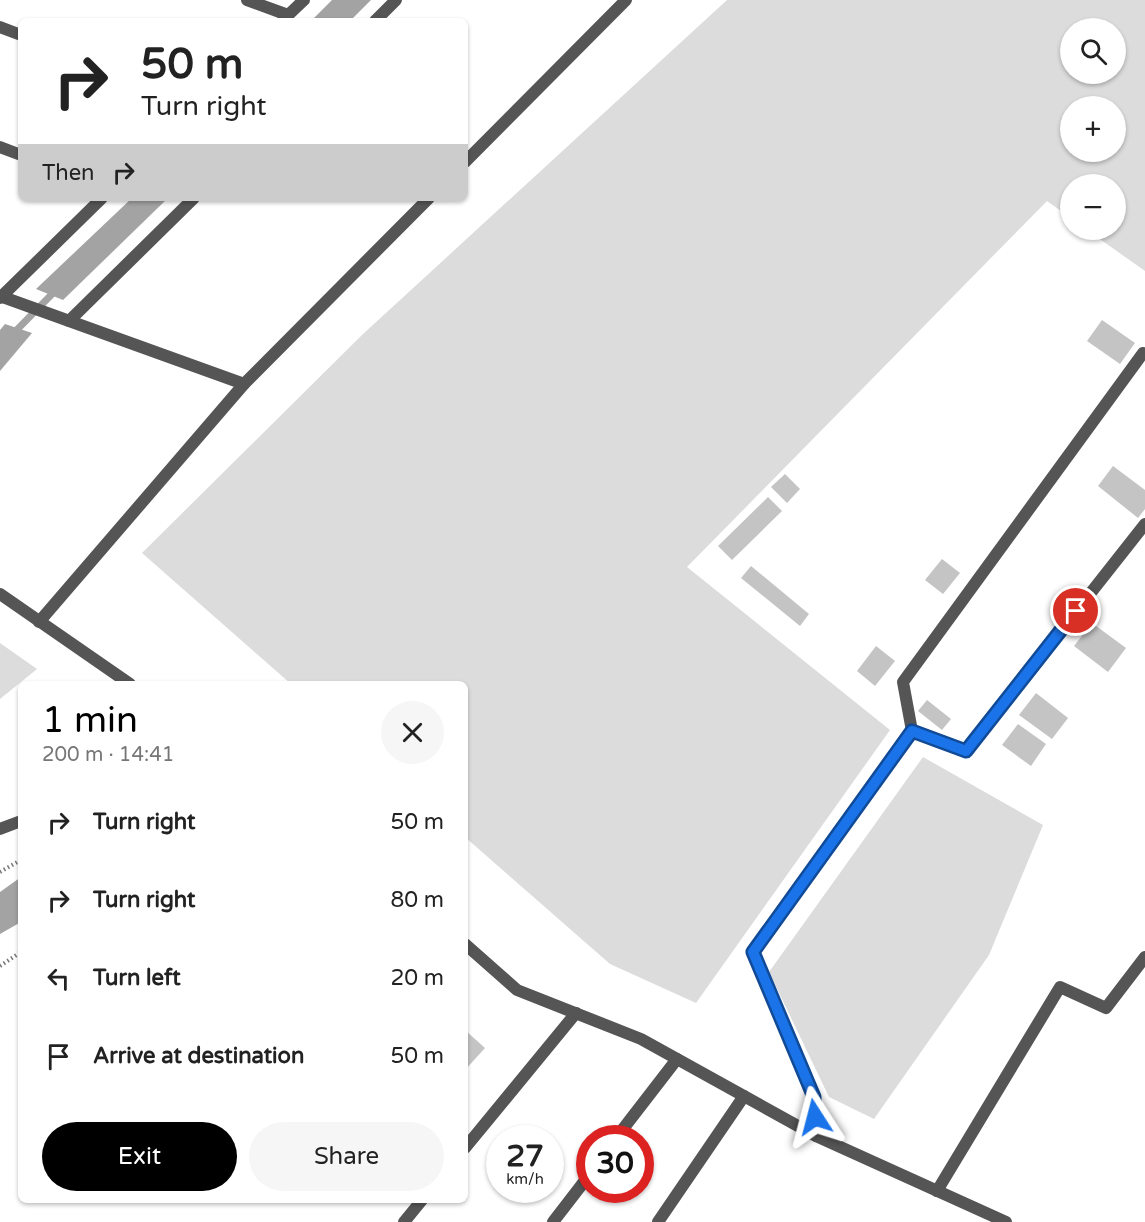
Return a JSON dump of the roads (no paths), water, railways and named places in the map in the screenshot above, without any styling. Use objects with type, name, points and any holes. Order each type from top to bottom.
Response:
[{"type":"street","points":[[246,0],[285,18],[304,0]]},
{"type":"street","points":[[378,18],[396,0]]},
{"type":"street","points":[[468,159],[626,0]]},
{"type":"street","points":[[0,27],[18,34]]},
{"type":"street","points":[[0,147],[18,154]]},
{"type":"street","points":[[99,201],[0,297],[244,384]]},
{"type":"street","points":[[69,321],[191,201]]},
{"type":"street","points":[[39,621],[244,384],[426,201]]},
{"type":"street","points":[[816,1136],[814,1097],[753,952],[912,731],[903,682],[1143,353]]},
{"type":"street","points":[[912,731],[966,751],[1145,524]]},
{"type":"street","points":[[0,594],[125,681]]},
{"type":"street","points":[[0,829],[18,822]]},
{"type":"street","points":[[468,947],[517,990],[641,1039],[816,1136],[1006,1222]]},
{"type":"street","points":[[937,1191],[1060,987],[1106,1008],[1145,957]]},
{"type":"street","points":[[468,1144],[576,1013]]},
{"type":"street","points":[[626,1125],[677,1059]]},
{"type":"street","points":[[658,1222],[744,1096]]},
{"type":"street","points":[[553,1222],[576,1192]]},
{"type":"street","points":[[404,1222],[420,1203]]},
{"type":"waterway","points":[[0,347],[57,289]]}]
